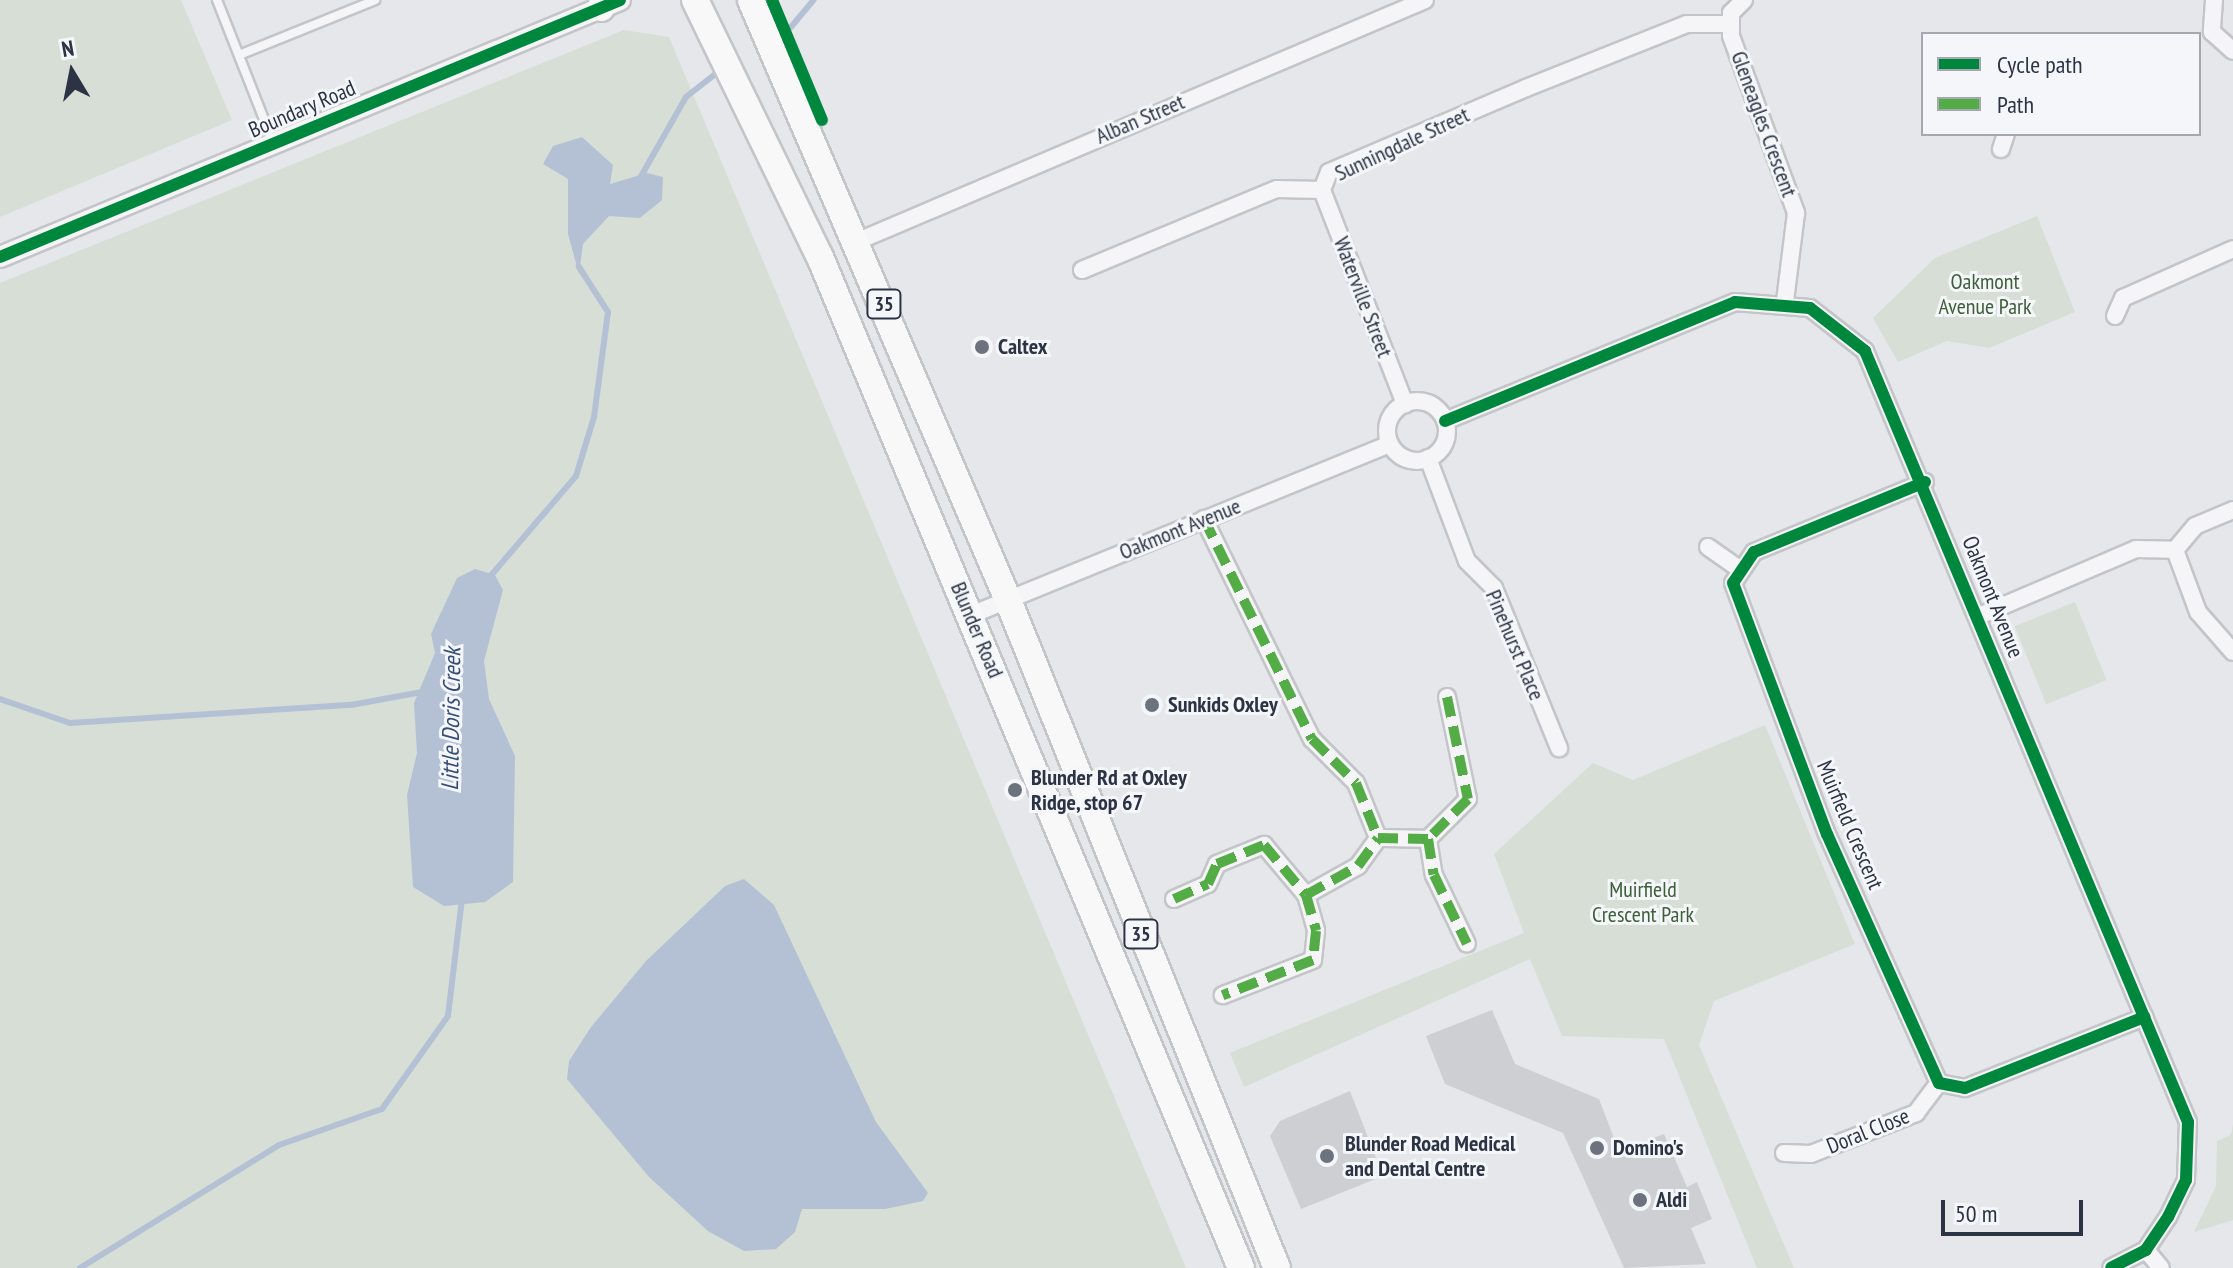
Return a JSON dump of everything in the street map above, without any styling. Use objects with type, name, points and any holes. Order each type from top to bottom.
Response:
[{"type":"main road","name":"Blunder Road","points":[[695,0],[820,257],[1241,1268]]},
{"type":"main road","name":"Blunder Road","points":[[751,0],[858,241],[1008,600],[1277,1268]]},
{"type":"street","name":"Alban Street","points":[[858,241],[1425,0]]},
{"type":"street","name":"Gleneagles Crescent","points":[[1744,0],[1729,24],[1791,188],[1796,213],[1785,301]]},
{"type":"street","points":[[2214,0],[2205,34],[2233,51]]},
{"type":"street","name":"Boundary Road","points":[[0,257],[608,3]]},
{"type":"street","name":"Sunningdale Street","points":[[1082,270],[1277,189],[1322,190],[1329,172],[1687,24],[1729,24]]},
{"type":"street","name":"Waterville Street","points":[[1322,190],[1405,404]]},
{"type":"street","points":[[2115,316],[2123,298],[2233,249]]},
{"type":"street","name":"Oakmont Avenue","points":[[1445,421],[1714,309],[1785,301],[1835,322],[1865,351],[1925,482],[2188,1122],[2186,1180],[2146,1250]]},
{"type":"street","points":[[1423,402],[1445,421],[1445,439],[1428,458],[1410,460],[1389,444],[1391,416],[1405,404],[1423,402]]},
{"type":"street","name":"Oakmont Avenue","points":[[971,615],[1389,444]]},
{"type":"street","name":"Pinehurst Place","points":[[1428,458],[1467,561],[1494,588],[1559,748]]},
{"type":"street","points":[[1708,547],[1738,568],[1754,552],[1925,482]]},
{"type":"street","points":[[2175,550],[2195,526],[2233,510]]},
{"type":"street","points":[[1204,519],[1312,739],[1356,783],[1378,838]]},
{"type":"street","points":[[1979,616],[2136,549],[2175,550]]},
{"type":"street","points":[[2175,550],[2198,612],[2233,652]]},
{"type":"street","name":"Muirfield Crescent","points":[[1738,568],[1739,607],[1827,834],[1939,1083]]},
{"type":"street","points":[[1378,838],[1428,839],[1468,799],[1447,697]]},
{"type":"street","points":[[1306,895],[1358,866],[1378,838]]},
{"type":"street","points":[[1428,839],[1434,875],[1467,944]]},
{"type":"street","points":[[1174,899],[1208,884],[1217,864],[1264,845],[1306,895],[1316,931],[1313,960],[1223,995]]},
{"type":"street","points":[[1939,1083],[1965,1088],[2144,1017]]},
{"type":"street","name":"Doral Close","points":[[1784,1153],[1811,1154],[1916,1113],[1939,1083]]},
{"type":"street","points":[[2111,1268],[2146,1250],[2161,1268]]},
{"type":"lane","points":[[217,0],[273,143]]},
{"type":"lane","points":[[239,55],[375,0]]},
{"type":"green space","points":[[0,0],[181,0],[232,120],[0,217]]},
{"type":"green space","points":[[624,30],[669,37],[1186,1268],[0,1268],[0,283]]},
{"type":"green space","name":"Oakmont Avenue Park","points":[[2037,216],[2075,312],[1989,348],[1947,341],[1898,362],[1873,318],[1935,258]]},
{"type":"green space","points":[[2075,602],[2106,680],[2046,704],[2015,626]]},
{"type":"green space","name":"Muirfield Crescent Park","points":[[1765,725],[1855,944],[1714,1001],[1699,1045],[1794,1268],[1757,1268],[1664,1039],[1562,1036],[1530,959],[1244,1087],[1230,1053],[1524,933],[1494,854],[1593,763],[1633,780]]},
{"type":"green space","points":[[2233,1124],[2233,1220],[2194,1232],[2216,1186],[2217,1141],[2231,1135]]},
{"type":"water","points":[[582,137],[613,165],[610,184],[647,173],[663,177],[662,200],[640,218],[609,216],[583,244],[579,274],[568,234],[568,179],[543,164],[553,146]]},
{"type":"water","points":[[475,569],[495,575],[503,590],[484,661],[489,699],[515,756],[513,882],[485,902],[444,906],[413,887],[407,795],[417,753],[414,703],[435,653],[431,634],[457,578]]},
{"type":"water","points":[[744,879],[774,905],[876,1122],[928,1193],[923,1201],[885,1209],[802,1209],[795,1232],[776,1249],[744,1251],[708,1231],[649,1177],[567,1079],[569,1061],[591,1027],[646,961],[725,886]]},
{"type":"building","points":[[1492,1010],[1515,1064],[1599,1099],[1619,1151],[1664,1134],[1687,1187],[1697,1182],[1712,1219],[1691,1228],[1706,1264],[1624,1268],[1563,1133],[1445,1084],[1426,1036]]},
{"type":"building","name":"Blunder Road Medical and Dental Centre","points":[[1350,1091],[1383,1176],[1301,1209],[1270,1136],[1280,1121]]},
{"type":"waterway","name":"Little Doris Creek","points":[[791,27],[814,0]]},
{"type":"waterway","name":"Little Doris Creek","points":[[640,178],[686,97],[715,74]]},
{"type":"waterway","name":"Little Doris Creek","points":[[488,579],[576,476],[594,417],[608,312],[579,267]]},
{"type":"waterway","points":[[0,699],[70,723],[351,705],[422,692]]},
{"type":"waterway","name":"Little Doris Creek","points":[[80,1268],[279,1145],[382,1109],[448,1016],[462,898]]},
{"type":"marked path","points":[[1204,519],[1312,739],[1356,783],[1378,838]]},
{"type":"marked path","points":[[1447,697],[1468,799],[1428,839],[1434,875],[1467,944]]},
{"type":"marked path","points":[[1306,895],[1358,866],[1378,838],[1428,839]]},
{"type":"marked path","points":[[1174,899],[1208,884],[1217,864],[1264,845],[1306,895],[1316,931],[1313,960],[1223,995]]},
{"type":"cycle path","points":[[0,257],[620,0]]},
{"type":"cycle path","points":[[772,0],[822,120]]},
{"type":"cycle path","points":[[1445,421],[1735,302],[1810,308],[1865,351],[2188,1122],[2186,1180],[2168,1217],[2146,1250],[2111,1268]]},
{"type":"cycle path","points":[[1925,482],[1754,552],[1733,583],[1827,834],[1939,1083],[1965,1088],[2144,1017]]},
{"type":"place","name":"Caltex","points":[[982,347]]},
{"type":"place","name":"Sunkids Oxley","points":[[1152,705]]},
{"type":"place","name":"Blunder Rd at Oxley Ridge, stop 67","points":[[1015,790]]},
{"type":"place","name":"Domino's","points":[[1597,1148]]},
{"type":"place","name":"Blunder Road Medical and Dental Centre","points":[[1327,1156]]},
{"type":"place","name":"Aldi","points":[[1640,1200]]}]
